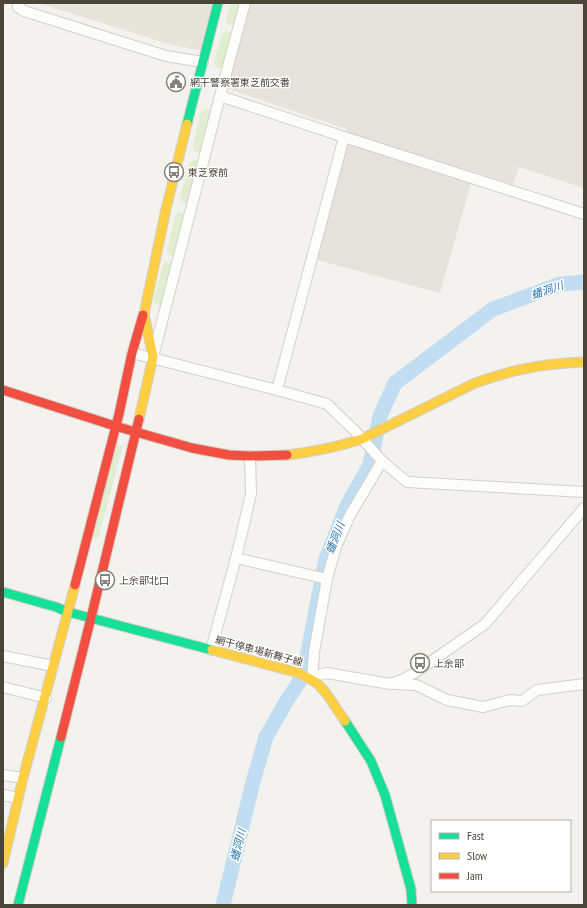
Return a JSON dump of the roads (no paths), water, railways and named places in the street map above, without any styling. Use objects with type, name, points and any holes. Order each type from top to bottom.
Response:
[{"type":"street","points":[[18,3],[18,7],[24,11],[105,37],[166,56],[203,62]]},
{"type":"street","points":[[153,358],[144,314],[166,209],[218,3]]},
{"type":"street","points":[[18,905],[137,432],[153,358],[245,3]]},
{"type":"street","points":[[220,96],[584,214]]},
{"type":"street","points":[[276,390],[344,137]]},
{"type":"street","points":[[3,863],[23,778],[46,698],[68,612],[132,353],[150,291]]},
{"type":"street","points":[[132,353],[327,404],[382,461],[407,482],[584,492]]},
{"type":"street","points":[[3,390],[115,426],[192,448],[229,455],[286,455],[312,452],[344,445],[359,436],[475,383],[524,368],[584,362]]},
{"type":"street","points":[[211,650],[236,558],[251,494],[250,456]]},
{"type":"street","points":[[306,676],[314,652],[326,578],[336,547],[349,517],[382,461]]},
{"type":"street","points":[[390,684],[402,680],[416,672],[485,624],[584,508]]},
{"type":"street","points":[[236,558],[326,578]]},
{"type":"street","name":"網干停車場新舞子線","points":[[3,592],[56,607],[68,612],[306,676]]},
{"type":"street","points":[[3,656],[53,666]]},
{"type":"street","points":[[306,676],[327,673],[390,684],[416,685],[447,700],[483,707],[510,700],[522,701],[537,690],[584,684]]},
{"type":"street","points":[[306,676],[317,683],[330,698],[371,761],[385,795],[411,889],[412,905]]},
{"type":"street","points":[[3,687],[46,698]]},
{"type":"street","points":[[3,775],[23,778]]},
{"type":"street","points":[[3,795],[18,798]]},
{"type":"waterway","name":"蟠洞川","points":[[223,905],[253,782],[266,737],[299,682],[307,657],[326,559],[347,506],[370,465],[380,416],[395,383],[493,309],[560,284],[584,282]]},
{"type":"place","name":"網干警察署東芝前交番","points":[[176,82]]},
{"type":"place","name":"東芝寮前","points":[[174,172]]},
{"type":"place","name":"上余部北口","points":[[105,580]]},
{"type":"place","name":"上余部","points":[[420,663]]}]
